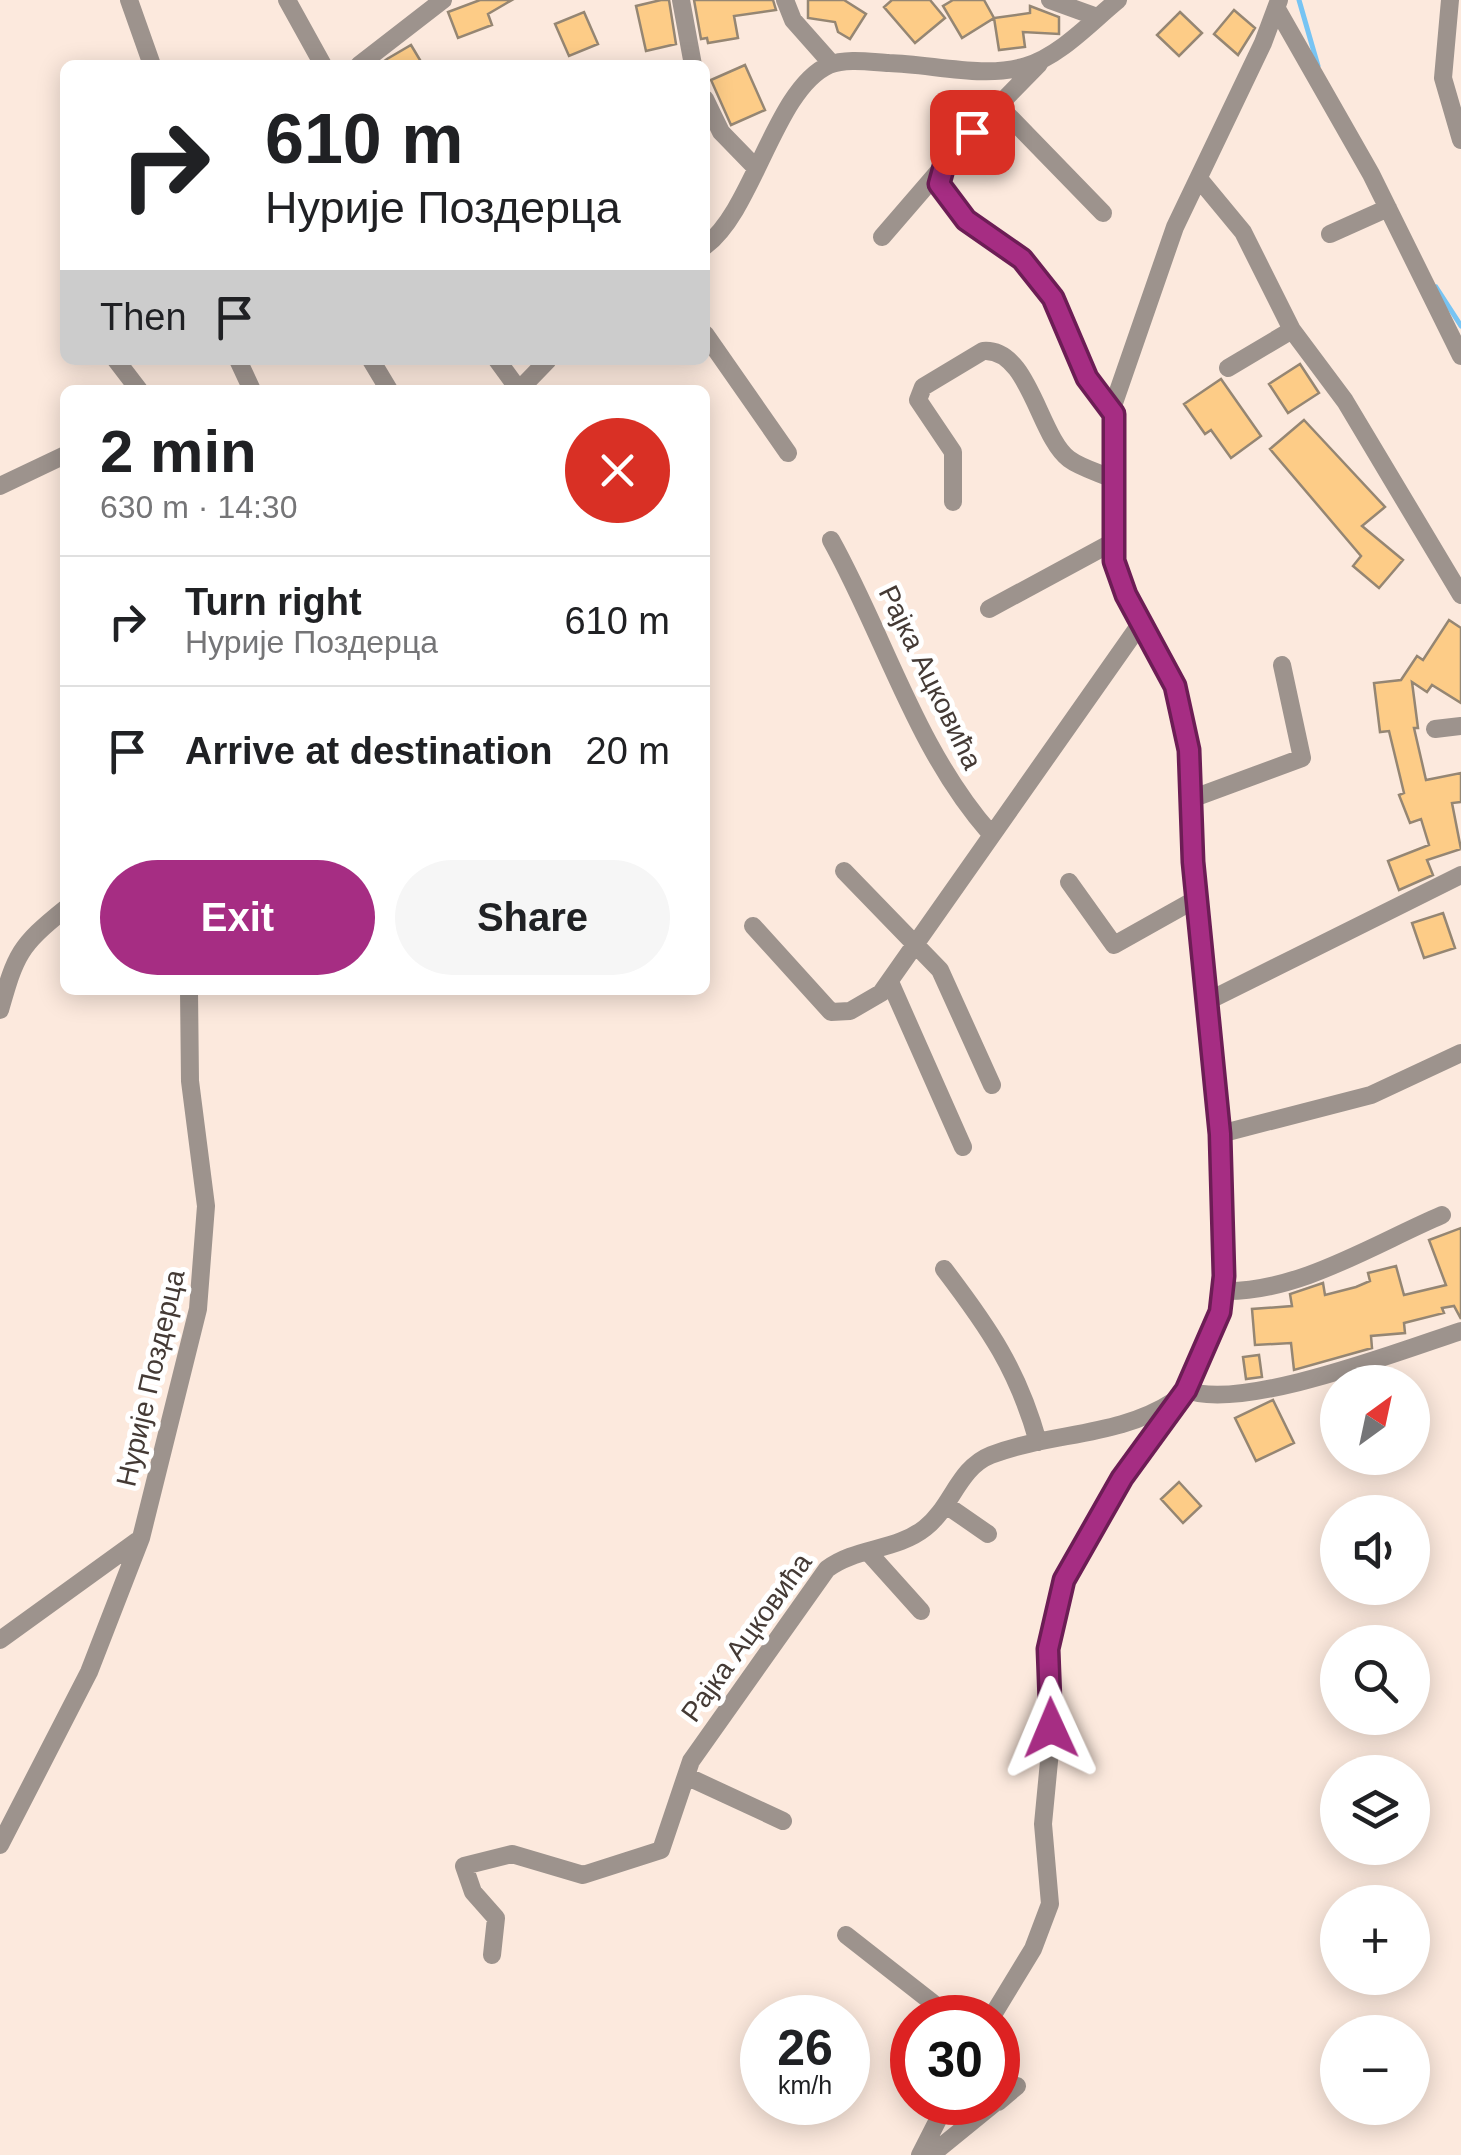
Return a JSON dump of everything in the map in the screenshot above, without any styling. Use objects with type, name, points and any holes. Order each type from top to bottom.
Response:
[{"type":"street","points":[[130,0],[150,60]]},
{"type":"street","points":[[287,0],[319,60]]},
{"type":"street","points":[[365,60],[443,0]]},
{"type":"street","points":[[682,0],[692,60]]},
{"type":"street","points":[[786,0],[793,20],[832,64]]},
{"type":"street","points":[[1050,0],[1076,4],[1097,17]]},
{"type":"street","points":[[882,237],[1044,57],[1118,0]]},
{"type":"street","points":[[1450,0],[1443,78],[1457,110],[1461,140]]},
{"type":"street","points":[[1005,1995],[1033,1949],[1050,1904],[1043,1824],[1050,1751],[1048,1649],[1064,1580],[1122,1478],[1183,1393],[1211,1340],[1223,1290],[1220,1134],[1181,706],[1120,578],[1113,542],[1114,414],[1118,382],[1175,227],[1278,5]]},
{"type":"street","points":[[1278,5],[1388,208],[1461,356]]},
{"type":"street","points":[[710,241],[724,228],[798,96],[817,73],[832,64],[1006,70],[1044,57]]},
{"type":"street","points":[[998,105],[1103,214]]},
{"type":"street","points":[[710,111],[715,123],[756,168]]},
{"type":"street","points":[[939,177],[966,220],[1022,259],[1053,298],[1087,378],[1114,414]]},
{"type":"street","points":[[1200,180],[1243,232],[1292,330],[1345,401],[1461,594]]},
{"type":"street","points":[[1330,234],[1388,208]]},
{"type":"street","points":[[1228,368],[1292,330]]},
{"type":"street","points":[[710,341],[788,453]]},
{"type":"street","points":[[953,502],[953,452],[918,400],[924,387],[983,351],[994,350],[1012,362],[1066,458],[1114,479]]},
{"type":"street","points":[[120,365],[135,385]]},
{"type":"street","points":[[524,385],[543,365]]},
{"type":"street","points":[[0,486],[60,457]]},
{"type":"street","name":"Рајка Ацковића","points":[[831,540],[866,603],[926,740],[961,798],[990,833]]},
{"type":"street","points":[[990,608],[1113,542]]},
{"type":"street","points":[[753,926],[831,1012],[862,1006],[890,982],[917,945],[990,833],[1140,623]]},
{"type":"street","points":[[1192,800],[1302,758],[1282,664]]},
{"type":"street","points":[[1435,730],[1461,726]]},
{"type":"street","points":[[844,871],[940,970],[992,1085]]},
{"type":"street","points":[[1208,1000],[1461,875]]},
{"type":"street","points":[[1069,882],[1114,945],[1196,899]]},
{"type":"street","points":[[0,1010],[14,961],[26,940],[60,913]]},
{"type":"street","points":[[890,982],[963,1146]]},
{"type":"street","name":"Нурије Поздерца","points":[[0,1845],[89,1672],[142,1538],[203,1275],[206,1206],[190,1081],[189,995]]},
{"type":"street","points":[[1220,1134],[1372,1095],[1461,1053]]},
{"type":"street","points":[[1223,1290],[1254,1290],[1290,1280],[1442,1215]]},
{"type":"street","points":[[944,1269],[1000,1344],[1024,1391],[1038,1442]]},
{"type":"street","points":[[1183,1393],[1218,1398],[1457,1339]]},
{"type":"street","name":"Рајка Ацковића","points":[[492,1955],[496,1918],[473,1892],[464,1866],[512,1854],[584,1876],[660,1850],[686,1776],[718,1718],[819,1577],[842,1558],[922,1531],[946,1506],[976,1462],[1038,1442],[1136,1423],[1183,1393]]},
{"type":"street","points":[[946,1506],[988,1534]]},
{"type":"street","points":[[0,1640],[142,1538]]},
{"type":"street","points":[[868,1552],[921,1612]]},
{"type":"street","points":[[686,1776],[783,1821]]},
{"type":"street","points":[[846,1935],[923,1995]]},
{"type":"street","points":[[920,2155],[935,2125]]},
{"type":"street","points":[[931,2155],[968,2125]]},
{"type":"building","points":[[480,0],[512,0],[488,14],[492,25],[458,38],[448,12]]},
{"type":"building","points":[[669,0],[676,44],[646,51],[636,6]]},
{"type":"building","points":[[694,0],[773,0],[776,10],[734,16],[738,38],[708,43],[707,38],[701,39]]},
{"type":"building","points":[[808,0],[844,0],[866,14],[850,39],[838,32],[835,22],[808,18]]},
{"type":"building","points":[[892,0],[930,0],[945,18],[915,43],[884,7]]},
{"type":"building","points":[[953,0],[984,0],[994,18],[962,38],[943,6]]},
{"type":"building","points":[[1030,6],[1059,17],[1059,34],[1023,32],[1025,47],[999,50],[994,18],[1030,13]]},
{"type":"building","points":[[1234,10],[1255,28],[1238,55],[1214,34]]},
{"type":"building","points":[[584,12],[598,44],[569,56],[555,24]]},
{"type":"building","points":[[1180,12],[1202,33],[1179,56],[1157,35]]},
{"type":"building","points":[[411,45],[420,60],[386,60]]},
{"type":"building","points":[[745,65],[765,110],[731,125],[711,80]]},
{"type":"building","points":[[1300,364],[1319,393],[1288,413],[1269,384]]},
{"type":"building","points":[[1221,379],[1261,436],[1231,458],[1211,430],[1205,434],[1184,404]]},
{"type":"building","points":[[1304,420],[1385,507],[1362,526],[1403,560],[1379,588],[1353,566],[1361,556],[1270,449]]},
{"type":"building","points":[[1449,620],[1461,628],[1461,703],[1432,685],[1427,692],[1412,682],[1418,728],[1414,728],[1426,780],[1461,773],[1461,802],[1452,803],[1461,849],[1427,860],[1433,875],[1399,890],[1388,861],[1429,845],[1421,819],[1410,823],[1399,795],[1404,793],[1389,731],[1380,732],[1374,683],[1401,680],[1417,656],[1423,660]]},
{"type":"building","points":[[1443,913],[1455,948],[1424,958],[1412,923]]},
{"type":"building","points":[[1461,1228],[1461,1319],[1454,1306],[1442,1308],[1444,1313],[1404,1323],[1405,1333],[1371,1336],[1372,1348],[1294,1370],[1291,1343],[1255,1345],[1252,1309],[1292,1306],[1290,1294],[1323,1283],[1325,1295],[1356,1287],[1370,1281],[1368,1273],[1396,1266],[1404,1295],[1446,1285],[1429,1240]]},
{"type":"building","points":[[1259,1355],[1262,1377],[1246,1379],[1243,1357]]},
{"type":"building","points":[[1273,1400],[1294,1443],[1256,1461],[1235,1418]]},
{"type":"building","points":[[1179,1482],[1201,1506],[1183,1523],[1161,1499]]},
{"type":"waterway","points":[[1299,0],[1318,66]]},
{"type":"waterway","points":[[1436,287],[1461,326]]},
{"type":"route","points":[[972,132],[939,170],[939,184],[966,220],[1022,259],[1053,298],[1087,378],[1114,414],[1114,561],[1126,595],[1175,686],[1189,750],[1193,862],[1220,1134],[1224,1276],[1220,1312],[1186,1390],[1122,1478],[1064,1580],[1048,1649],[1051,1728]]}]
